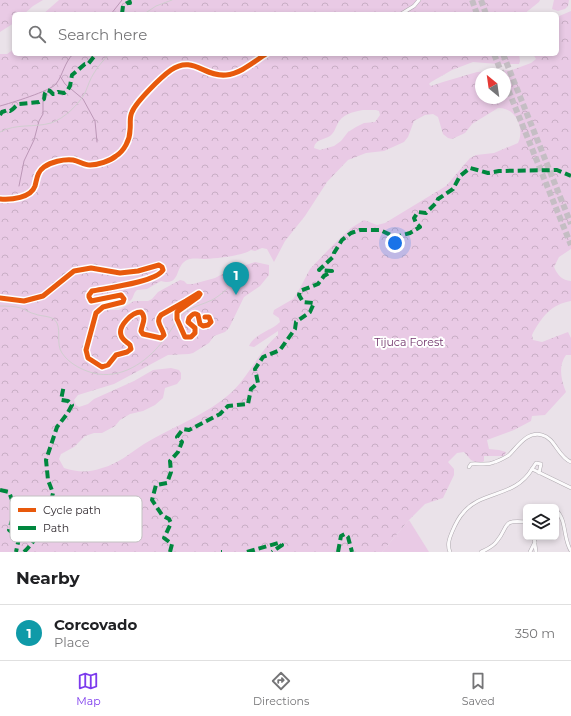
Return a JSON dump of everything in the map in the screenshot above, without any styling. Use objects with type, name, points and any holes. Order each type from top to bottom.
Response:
[{"type":"street","points":[[404,12],[414,6],[419,0]]},
{"type":"street","points":[[0,199],[8,200],[28,194],[34,187],[35,180],[39,172],[45,166],[60,161],[74,160],[90,165],[118,156],[128,141],[130,118],[133,110],[156,84],[171,70],[180,65],[191,64],[212,73],[226,75],[235,72],[263,56]]},
{"type":"street","points":[[0,298],[24,301],[42,296],[74,271],[91,268],[120,273],[138,272],[159,265],[162,267],[162,272],[154,276],[126,285],[92,291],[89,295],[91,301],[121,295],[124,299],[123,302],[103,307],[96,313],[86,350],[88,358],[102,367],[108,365],[116,355],[127,352],[131,349],[130,345],[122,338],[120,331],[122,326],[134,314],[141,312],[143,315],[144,320],[141,331],[143,334],[161,338],[164,334],[158,322],[158,318],[200,293],[198,297],[180,310],[176,315],[183,335],[187,338],[194,335],[195,328],[187,320],[190,316],[196,314]]},
{"type":"street","points":[[200,325],[204,326],[210,323],[211,320],[209,317],[205,317]]},
{"type":"street","points":[[469,467],[471,464],[484,465],[495,463],[508,456],[528,436],[536,434],[543,435],[550,440],[563,456],[571,462]]},
{"type":"street","points":[[450,552],[448,546],[449,539],[463,512],[478,501],[511,489],[522,481],[536,463],[541,464],[539,473]]},
{"type":"street","points":[[532,469],[571,488]]},
{"type":"street","points":[[559,514],[562,519],[567,545],[571,551]]},
{"type":"street","points":[[481,552],[492,547],[498,540],[506,525],[511,521],[523,522]]},
{"type":"street","points":[[530,552],[535,542]]},
{"type":"street","points":[[535,542],[536,552]]},
{"type":"street","points":[[567,545],[571,543]]},
{"type":"green space","points":[[0,0],[43,0],[26,12],[12,12],[12,24],[0,32]]},
{"type":"green space","points":[[59,0],[540,0],[526,12],[45,12]]},
{"type":"green space","points":[[554,0],[569,0],[568,6],[565,9],[558,11],[552,9]]},
{"type":"green space","name":"Tijuca Forest","points":[[571,11],[571,249],[559,257],[554,267],[561,277],[565,280],[571,281],[571,301],[558,305],[547,313],[532,335],[533,340],[542,342],[568,332],[571,338],[571,355],[566,355],[563,359],[561,368],[566,392],[545,415],[532,416],[531,421],[514,430],[487,440],[489,449],[506,452],[504,456],[484,456],[484,461],[480,464],[471,460],[464,452],[457,453],[448,462],[454,469],[454,475],[443,498],[425,504],[409,520],[382,552],[0,552],[0,54],[7,54],[12,50],[12,56],[519,56],[519,64],[473,62],[452,70],[429,84],[431,86],[475,73],[475,104],[511,104],[511,70],[531,63],[536,59],[534,56],[559,56],[559,16]],"holes":[[[498,108],[510,111],[517,120],[520,131],[518,143],[494,153],[476,155],[470,158],[446,186],[385,223],[377,225],[364,220],[351,228],[310,269],[293,299],[274,310],[273,314],[279,318],[280,322],[255,338],[249,346],[254,347],[278,331],[278,335],[266,348],[233,391],[212,407],[144,444],[113,464],[97,470],[88,471],[78,471],[64,468],[59,459],[61,454],[74,447],[85,436],[94,433],[102,433],[115,426],[120,420],[130,414],[143,411],[155,405],[163,398],[165,388],[177,384],[181,379],[181,373],[179,370],[171,368],[153,370],[134,381],[79,407],[76,405],[74,400],[78,395],[114,384],[168,355],[193,353],[209,343],[214,336],[225,332],[229,328],[244,297],[260,286],[269,275],[269,265],[255,262],[228,271],[215,278],[193,284],[187,284],[180,280],[158,292],[148,301],[134,301],[119,310],[111,310],[109,307],[110,304],[122,300],[121,294],[125,294],[130,301],[137,290],[147,289],[161,281],[172,281],[181,265],[190,259],[230,256],[242,254],[251,250],[255,251],[262,248],[267,249],[274,262],[285,241],[305,216],[327,182],[348,160],[366,153],[384,151],[404,142],[408,137],[414,121],[425,115],[433,114],[438,117],[443,134],[452,139],[465,133],[472,124]],[[363,110],[379,111],[380,115],[375,122],[364,123],[356,127],[348,132],[341,141],[334,146],[320,150],[314,148],[318,141],[331,135],[339,121],[348,114]]]},
{"type":"green space","points":[[409,520],[429,552],[382,552]]},
{"type":"waterway","points":[[113,12],[122,0]]},
{"type":"waterway","points":[[0,106],[52,87],[56,84],[72,56]]},
{"type":"waterway","points":[[60,76],[65,84],[83,99],[95,121],[97,142]]},
{"type":"waterway","points":[[19,186],[24,161],[34,140],[39,121],[43,114],[43,99],[45,91]]},
{"type":"tunnel","points":[[472,0],[476,12]]},
{"type":"tunnel","points":[[481,0],[485,12]]},
{"type":"tunnel","points":[[495,56],[500,68]]},
{"type":"tunnel","points":[[504,56],[571,224]]},
{"type":"tunnel","points":[[511,97],[571,245]]},
{"type":"tunnel","points":[[197,314],[200,325]]},
{"type":"tram line","points":[[147,12],[156,6],[172,0]]},
{"type":"tram line","points":[[0,132],[6,129],[51,123],[66,114],[82,98],[91,78],[99,65],[107,56]]},
{"type":"tram line","points":[[0,306],[18,307],[33,314],[55,320],[58,327],[59,346],[65,357],[73,364],[88,371],[98,374],[108,374],[128,370],[145,359],[160,345],[184,313],[214,299],[227,289]]},
{"type":"marked path","points":[[122,12],[123,6],[130,3],[129,0]]},
{"type":"marked path","points":[[0,115],[2,112],[8,110],[10,111],[19,104],[39,102],[44,99],[47,90],[53,94],[58,92],[64,93],[70,86],[72,75],[85,64],[88,64],[94,56]]},
{"type":"marked path","points":[[170,552],[172,544],[164,538],[171,523],[169,519],[162,515],[152,500],[156,485],[167,483],[171,472],[170,461],[178,452],[182,442],[177,437],[183,429],[189,430],[220,414],[228,406],[248,404],[251,389],[258,383],[255,369],[263,357],[280,350],[295,329],[296,322],[310,312],[314,303],[303,302],[299,295],[300,291],[318,284],[324,276],[332,271],[319,270],[333,257],[342,240],[351,233],[360,230],[380,230],[395,237],[410,233],[420,227],[414,218],[418,212],[426,213],[438,199],[453,189],[460,176],[470,168],[488,173],[499,171],[557,170],[571,176]]},
{"type":"marked path","points":[[52,496],[53,493],[48,480],[46,460],[57,427],[72,405],[68,401],[61,400],[64,385]]},
{"type":"marked path","points":[[0,490],[9,492],[10,496]]},
{"type":"marked path","points":[[10,526],[10,531]]},
{"type":"marked path","points":[[338,552],[341,536],[345,534],[348,537],[352,552]]},
{"type":"marked path","points":[[16,552],[18,542]]},
{"type":"marked path","points":[[24,552],[33,542]]},
{"type":"marked path","points":[[247,552],[278,543],[282,545],[272,552]]},
{"type":"cycle path","points":[[0,199],[25,196],[33,190],[40,171],[44,167],[54,162],[69,160],[93,165],[107,161],[119,154],[129,138],[131,116],[134,108],[149,90],[171,70],[179,66],[186,65],[218,75],[226,75],[242,70],[263,56]]},
{"type":"cycle path","points":[[0,298],[24,301],[43,296],[74,271],[91,268],[120,273],[138,271],[159,265],[162,267],[163,270],[151,278],[130,284],[92,291],[89,295],[91,301],[121,295],[124,299],[123,302],[103,307],[96,313],[86,350],[88,358],[102,367],[108,365],[116,355],[127,352],[131,349],[130,345],[122,338],[121,331],[126,320],[134,314],[141,312],[143,314],[144,319],[141,331],[143,334],[161,338],[164,335],[159,322],[161,315],[199,293],[200,294],[198,297],[177,312],[177,319],[185,337],[191,337],[195,333],[195,328],[188,322],[189,318],[194,314],[197,314],[200,324],[203,326],[208,325],[211,322],[209,317],[205,317]]},
{"type":"place","name":"Corcovado","points":[[236,295]]}]
